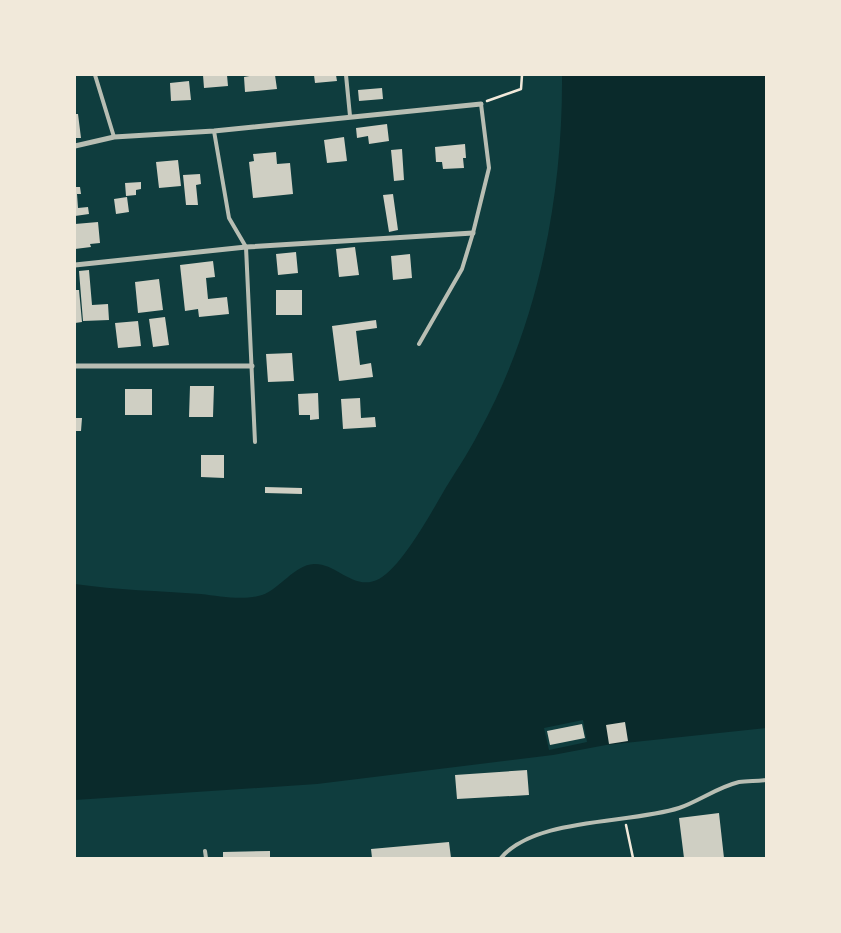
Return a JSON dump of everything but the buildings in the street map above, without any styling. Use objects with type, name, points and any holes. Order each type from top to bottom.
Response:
[{"type":"street","points":[[75,146],[114,137],[214,131],[481,104]]},
{"type":"street","points":[[75,265],[246,247],[473,233]]},
{"type":"street","points":[[75,366],[252,366]]},
{"type":"lane","points":[[95,75],[114,137]]},
{"type":"lane","points":[[346,75],[350,116]]},
{"type":"lane","points":[[419,344],[462,269],[473,233],[489,168],[481,104]]},
{"type":"lane","points":[[214,131],[228,218],[246,247],[255,442]]},
{"type":"lane","points":[[501,858],[508,849],[528,838],[563,828],[678,808],[738,782],[766,780]]},
{"type":"lane","points":[[206,851],[206,858]]},
{"type":"path","points":[[481,104],[521,89],[522,75]]},
{"type":"path","points":[[624,818],[633,858]]},
{"type":"water","points":[[562,75],[766,75],[766,728],[606,745],[553,755],[317,784],[75,800],[75,584],[247,598],[269,592],[300,568],[314,564],[330,568],[354,580],[370,582],[379,579],[387,573],[405,553],[429,517],[479,432],[500,391],[517,348],[543,259],[552,213],[558,167]]},
{"type":"pier","points":[[583,720],[587,742],[549,750],[544,728]]}]
